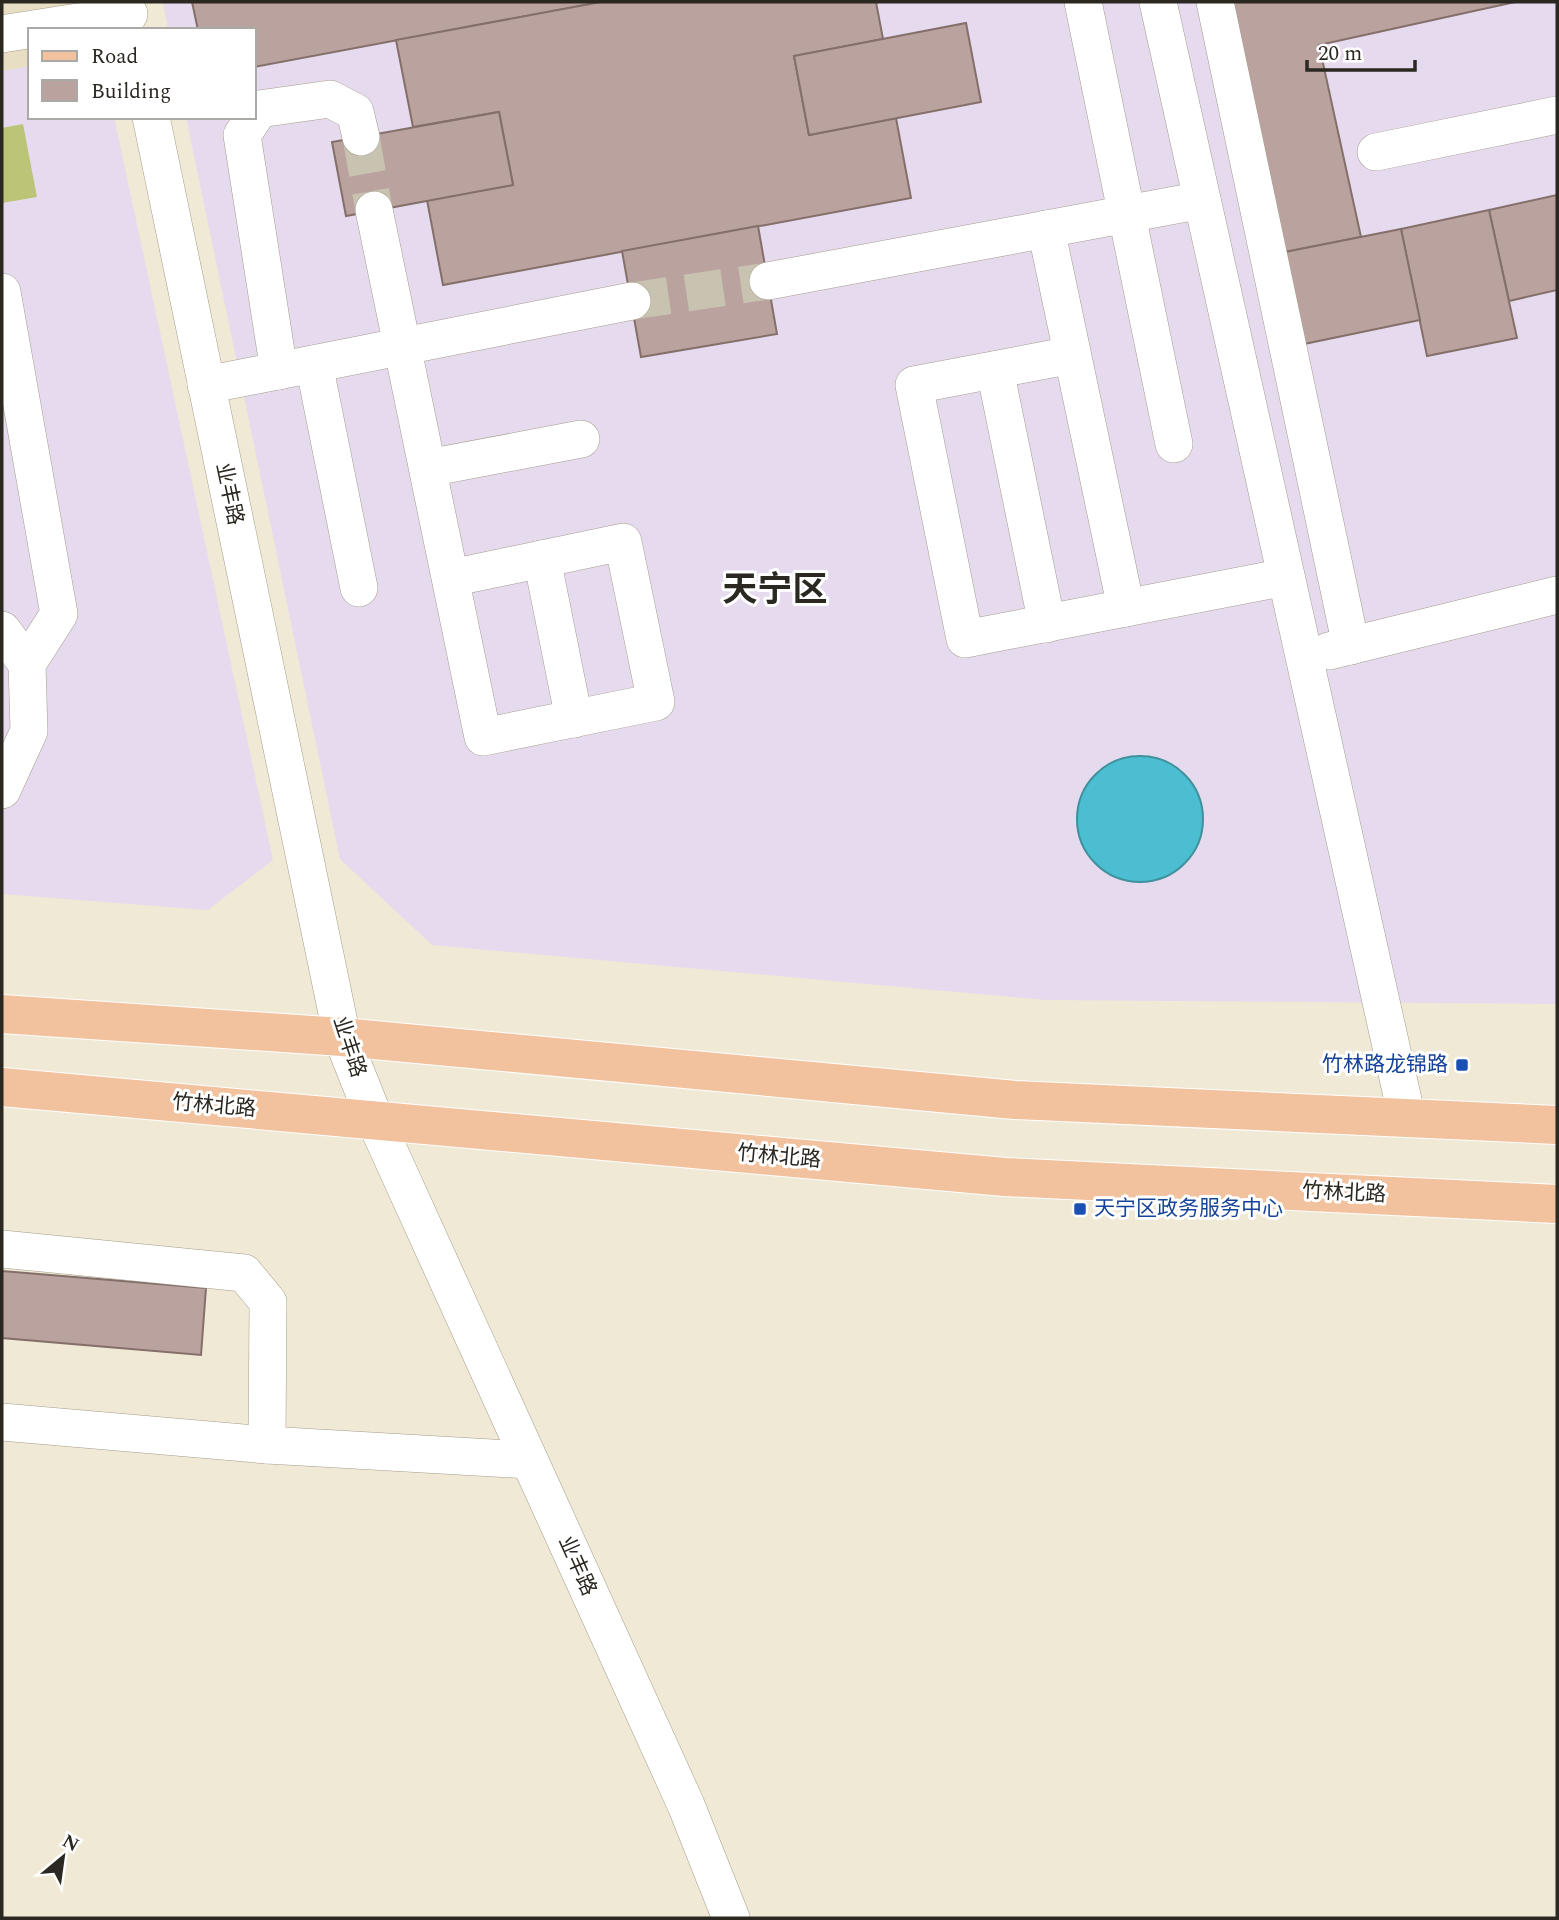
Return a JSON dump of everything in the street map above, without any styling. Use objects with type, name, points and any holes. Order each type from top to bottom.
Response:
[{"type":"main road","points":[[2,1014],[342,1037],[1015,1100],[1557,1125]]},
{"type":"main road","name":"竹林北路","points":[[2,1087],[1006,1177],[1557,1204]]},
{"type":"street","points":[[1083,2],[1174,444]]},
{"type":"street","points":[[1158,2],[1407,1118]]},
{"type":"street","points":[[1215,2],[1352,646]]},
{"type":"street","points":[[42,28],[130,15]]},
{"type":"street","points":[[2,34],[28,30]]},
{"type":"street","points":[[256,114],[259,109],[330,99],[355,112],[361,137]]},
{"type":"street","points":[[1376,152],[1557,114]]},
{"type":"street","name":"业丰路","points":[[151,119],[342,1037],[374,1120],[686,1805],[731,1918]]},
{"type":"street","points":[[253,119],[242,135],[279,370]]},
{"type":"street","points":[[768,281],[1202,200]]},
{"type":"street","points":[[373,210],[484,737],[656,702],[623,542],[451,578]]},
{"type":"street","points":[[1046,229],[1126,608]]},
{"type":"street","points":[[2,292],[9,371],[59,614],[27,664],[29,732],[2,790]]},
{"type":"street","points":[[206,385],[632,301]]},
{"type":"street","points":[[1072,355],[914,385],[965,639],[1286,577]]},
{"type":"street","points":[[314,364],[359,588]]},
{"type":"street","points":[[995,370],[1047,624]]},
{"type":"street","points":[[428,468],[581,439]]},
{"type":"street","points":[[542,559],[574,719]]},
{"type":"street","points":[[1304,658],[1557,595]]},
{"type":"street","points":[[2,630],[27,664]]},
{"type":"street","points":[[2,1249],[244,1273],[268,1302],[267,1445]]},
{"type":"street","points":[[2,1422],[267,1445],[529,1460]]},
{"type":"shaded area","points":[[2,2],[90,2],[34,28],[28,28],[28,66],[2,71]]},
{"type":"shaded area","points":[[163,2],[1557,2],[1557,1004],[1046,1000],[432,945],[340,859],[186,119],[256,119],[256,28],[168,28]]},
{"type":"shaded area","points":[[28,66],[28,119],[114,119],[273,860],[208,910],[2,894],[2,71]]},
{"type":"green space","points":[[23,124],[37,197],[2,203],[2,128]]},
{"type":"water","points":[[1140,756],[1164,761],[1185,774],[1198,795],[1203,819],[1198,843],[1185,864],[1164,877],[1140,882],[1116,877],[1095,864],[1082,843],[1077,819],[1082,795],[1095,774],[1116,761]]},
{"type":"building","points":[[192,2],[601,2],[256,67],[256,28],[198,28]]},
{"type":"building","points":[[601,2],[876,2],[883,39],[794,56],[809,135],[896,118],[911,198],[443,285],[427,200],[513,185],[499,112],[413,127],[396,40]]},
{"type":"building","points":[[1229,2],[1515,2],[1319,45],[1361,237],[1285,252]]},
{"type":"building","points":[[966,23],[981,102],[809,135],[794,56]]},
{"type":"building","points":[[499,112],[513,185],[346,216],[332,142]]},
{"type":"building","points":[[1557,195],[1557,290],[1509,301],[1489,210]]},
{"type":"building","points":[[1489,210],[1517,338],[1427,356],[1401,229]]},
{"type":"building","points":[[758,226],[777,334],[641,357],[622,251]]},
{"type":"building","points":[[1401,229],[1420,320],[1304,344],[1285,252]]},
{"type":"building","points":[[2,1271],[206,1288],[201,1355],[2,1338]]},
{"type":"tunnel","points":[[361,137],[374,210]]},
{"type":"tunnel","points":[[632,301],[768,281]]},
{"type":"place","name":"竹林路龙锦路","points":[[1462,1065]]},
{"type":"place","name":"天宁区政务服务中心","points":[[1080,1209]]},
{"type":"district","name":"天宁区","points":[[775,590]]}]
